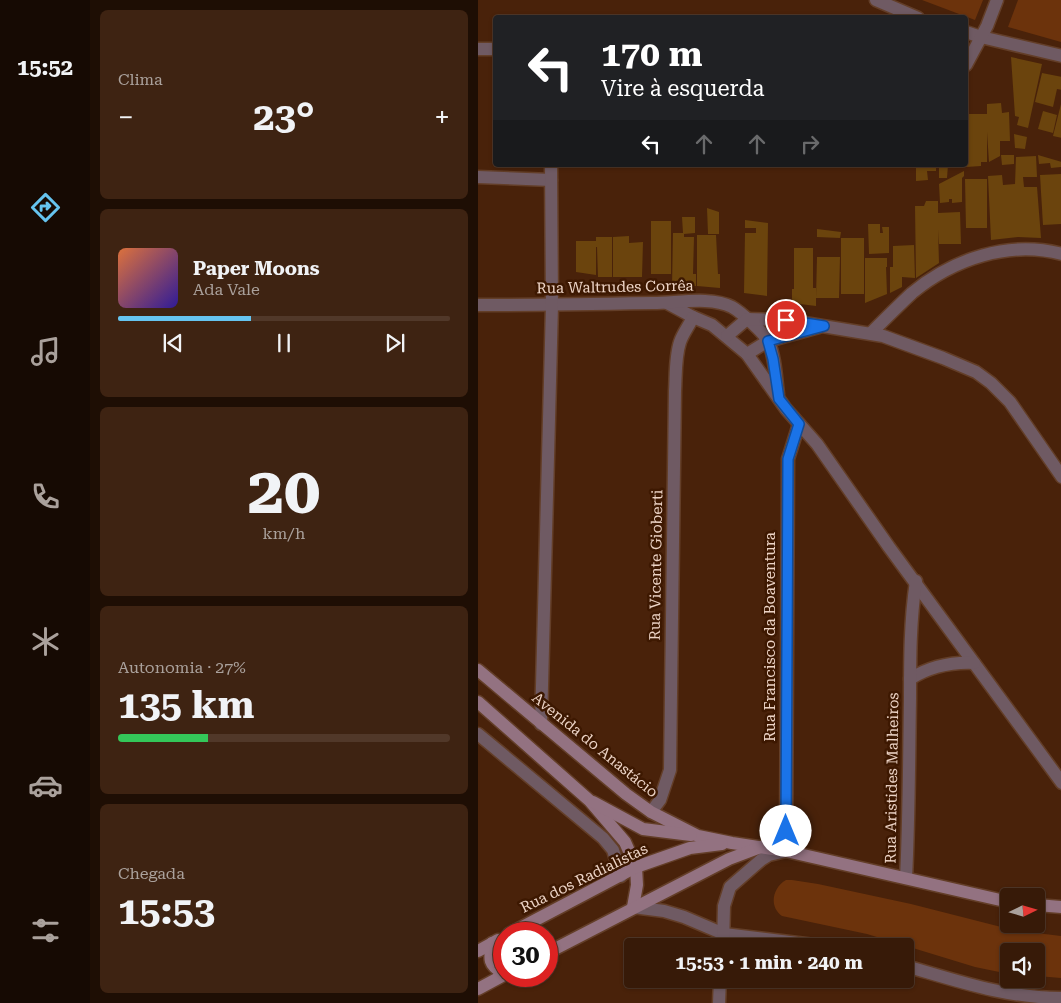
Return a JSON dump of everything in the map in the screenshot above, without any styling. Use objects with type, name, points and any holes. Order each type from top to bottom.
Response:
[{"type":"main road","name":"Avenida do Anastácio","points":[[478,670],[606,779],[651,812],[698,836],[732,843],[763,846],[1000,900]]},
{"type":"main road","points":[[478,702],[590,801],[625,842],[636,867],[637,886],[633,907]]},
{"type":"main road","points":[[590,801],[644,829],[698,836]]},
{"type":"main road","name":"Rua dos Radialistas","points":[[533,922],[636,867],[690,848],[732,843]]},
{"type":"main road","points":[[558,946],[729,859],[763,846]]},
{"type":"main road","points":[[1046,906],[1062,907]]},
{"type":"main road","points":[[478,951],[492,942]]},
{"type":"main road","points":[[492,942],[490,958],[493,965]]},
{"type":"main road","points":[[478,989],[493,980]]},
{"type":"street","points":[[876,0],[911,15]]},
{"type":"street","points":[[968,61],[981,38],[997,0]]},
{"type":"street","points":[[968,33],[981,38],[1062,56]]},
{"type":"street","points":[[478,49],[493,49]]},
{"type":"street","points":[[542,724],[552,305],[551,167]]},
{"type":"street","points":[[478,177],[551,180]]},
{"type":"street","points":[[871,333],[912,294],[931,280],[967,260],[1002,251],[1047,250],[1062,254]]},
{"type":"street","name":"Rua Waltrudes Corrêa","points":[[478,305],[695,301],[720,303],[733,308],[748,319],[768,341],[773,359],[779,399]]},
{"type":"street","points":[[667,303],[712,325],[747,354],[779,399],[822,450],[1062,783]]},
{"type":"street","name":"Rua Vicente Gioberti","points":[[651,812],[664,793],[670,770],[675,391],[680,341],[693,317]]},
{"type":"street","points":[[727,336],[748,319],[786,320],[871,333],[943,358],[976,372],[991,383],[1010,402],[1062,477]]},
{"type":"street","points":[[747,354],[768,341],[824,326]]},
{"type":"street","name":"Rua Francisco da Boaventura","points":[[786,851],[788,459],[799,424]]},
{"type":"street","name":"Rua Aristides Malheiros","points":[[906,878],[909,828],[912,608],[916,581]]},
{"type":"street","name":"Rua Aristides Malheiros","points":[[910,679],[932,668],[952,664],[974,663]]},
{"type":"street","points":[[478,734],[603,838],[613,850],[621,876]]},
{"type":"street","points":[[723,938],[724,906],[730,887],[761,860],[769,855],[786,851]]},
{"type":"street","points":[[633,907],[664,911],[684,917],[720,938]]},
{"type":"street","points":[[914,968],[983,989],[1026,997],[1062,998]]},
{"type":"street","points":[[719,1003],[720,988]]},
{"type":"shaded area","points":[[922,0],[983,0],[975,20],[968,17],[968,15],[962,15]]},
{"type":"shaded area","points":[[1018,0],[1061,0],[1061,42],[1008,27]]},
{"type":"shaded area","points":[[786,880],[792,880],[818,884],[911,904],[1000,927],[1000,933],[1037,933],[1061,936],[1061,978],[1045,977],[1045,943],[1000,943],[1000,972],[975,967],[914,948],[914,938],[880,938],[782,916],[775,908],[774,903],[775,893],[781,883]]},
{"type":"building","points":[[1011,57],[1042,64],[1028,128],[1017,125],[1019,117],[1015,116]]},
{"type":"building","points":[[1042,73],[1062,77],[1062,90],[1057,89],[1053,107],[1035,102]]},
{"type":"building","points":[[1001,103],[1002,113],[1009,112],[1010,141],[1000,141],[1000,156],[989,162],[987,132],[987,162],[981,162],[981,166],[968,167],[968,114],[987,114],[987,104]]},
{"type":"building","points":[[1062,104],[1062,138],[1053,136]]},
{"type":"building","points":[[1043,111],[1057,115],[1053,133],[1038,129]]},
{"type":"building","points":[[1014,134],[1027,137],[1025,149],[1015,148]]},
{"type":"building","points":[[1001,155],[1014,155],[1014,164],[1002,165]]},
{"type":"building","points":[[1038,155],[1062,162],[1062,167],[1051,168],[1050,163],[1039,164]]},
{"type":"building","points":[[1036,156],[1037,177],[1023,177],[1024,187],[1037,187],[1041,238],[1018,237],[991,240],[988,176],[1002,175],[1003,185],[1015,184],[1016,157]]},
{"type":"building","points":[[916,167],[936,167],[936,171],[927,171],[928,180],[916,181]]},
{"type":"building","points":[[939,167],[948,167],[947,178],[939,178]]},
{"type":"building","points":[[964,171],[962,178],[962,202],[952,203],[952,199],[949,199],[949,202],[940,203],[939,184]]},
{"type":"building","points":[[1061,174],[1062,224],[1043,225],[1040,175]]},
{"type":"building","points":[[965,179],[987,179],[987,228],[966,228]]},
{"type":"building","points":[[926,201],[938,201],[938,213],[960,212],[961,244],[939,244],[938,230],[939,263],[916,278],[915,206],[924,206]]},
{"type":"building","points":[[707,208],[719,212],[719,234],[708,234]]},
{"type":"building","points":[[682,217],[695,217],[695,233],[684,234],[684,237],[694,237],[693,274],[696,274],[696,286],[672,287],[673,233],[683,233]]},
{"type":"building","points":[[745,220],[768,223],[767,296],[744,293],[745,233],[756,233],[756,228],[745,228]]},
{"type":"building","points":[[651,221],[671,221],[671,274],[651,274]]},
{"type":"building","points":[[868,224],[880,224],[880,233],[883,233],[882,227],[889,227],[889,253],[869,254]]},
{"type":"building","points":[[817,229],[841,232],[840,238],[817,237]]},
{"type":"building","points":[[697,235],[716,235],[720,288],[697,286]]},
{"type":"building","points":[[629,236],[629,243],[643,242],[642,277],[613,277],[613,237]]},
{"type":"building","points":[[596,237],[612,237],[612,277],[598,277],[597,247],[596,275],[576,272],[576,241],[596,241]]},
{"type":"building","points":[[841,238],[864,238],[864,294],[841,294]]},
{"type":"building","points":[[914,245],[915,278],[902,277],[902,287],[890,293],[890,267],[893,267],[893,246]]},
{"type":"building","points":[[794,248],[813,248],[813,288],[816,288],[816,306],[792,303]]},
{"type":"building","points":[[817,257],[840,257],[839,298],[816,298]]},
{"type":"building","points":[[865,258],[887,258],[887,294],[865,303]]},
{"type":"route","points":[[786,320],[824,326],[768,341],[773,359],[779,399],[799,424],[788,459],[786,831]]}]
